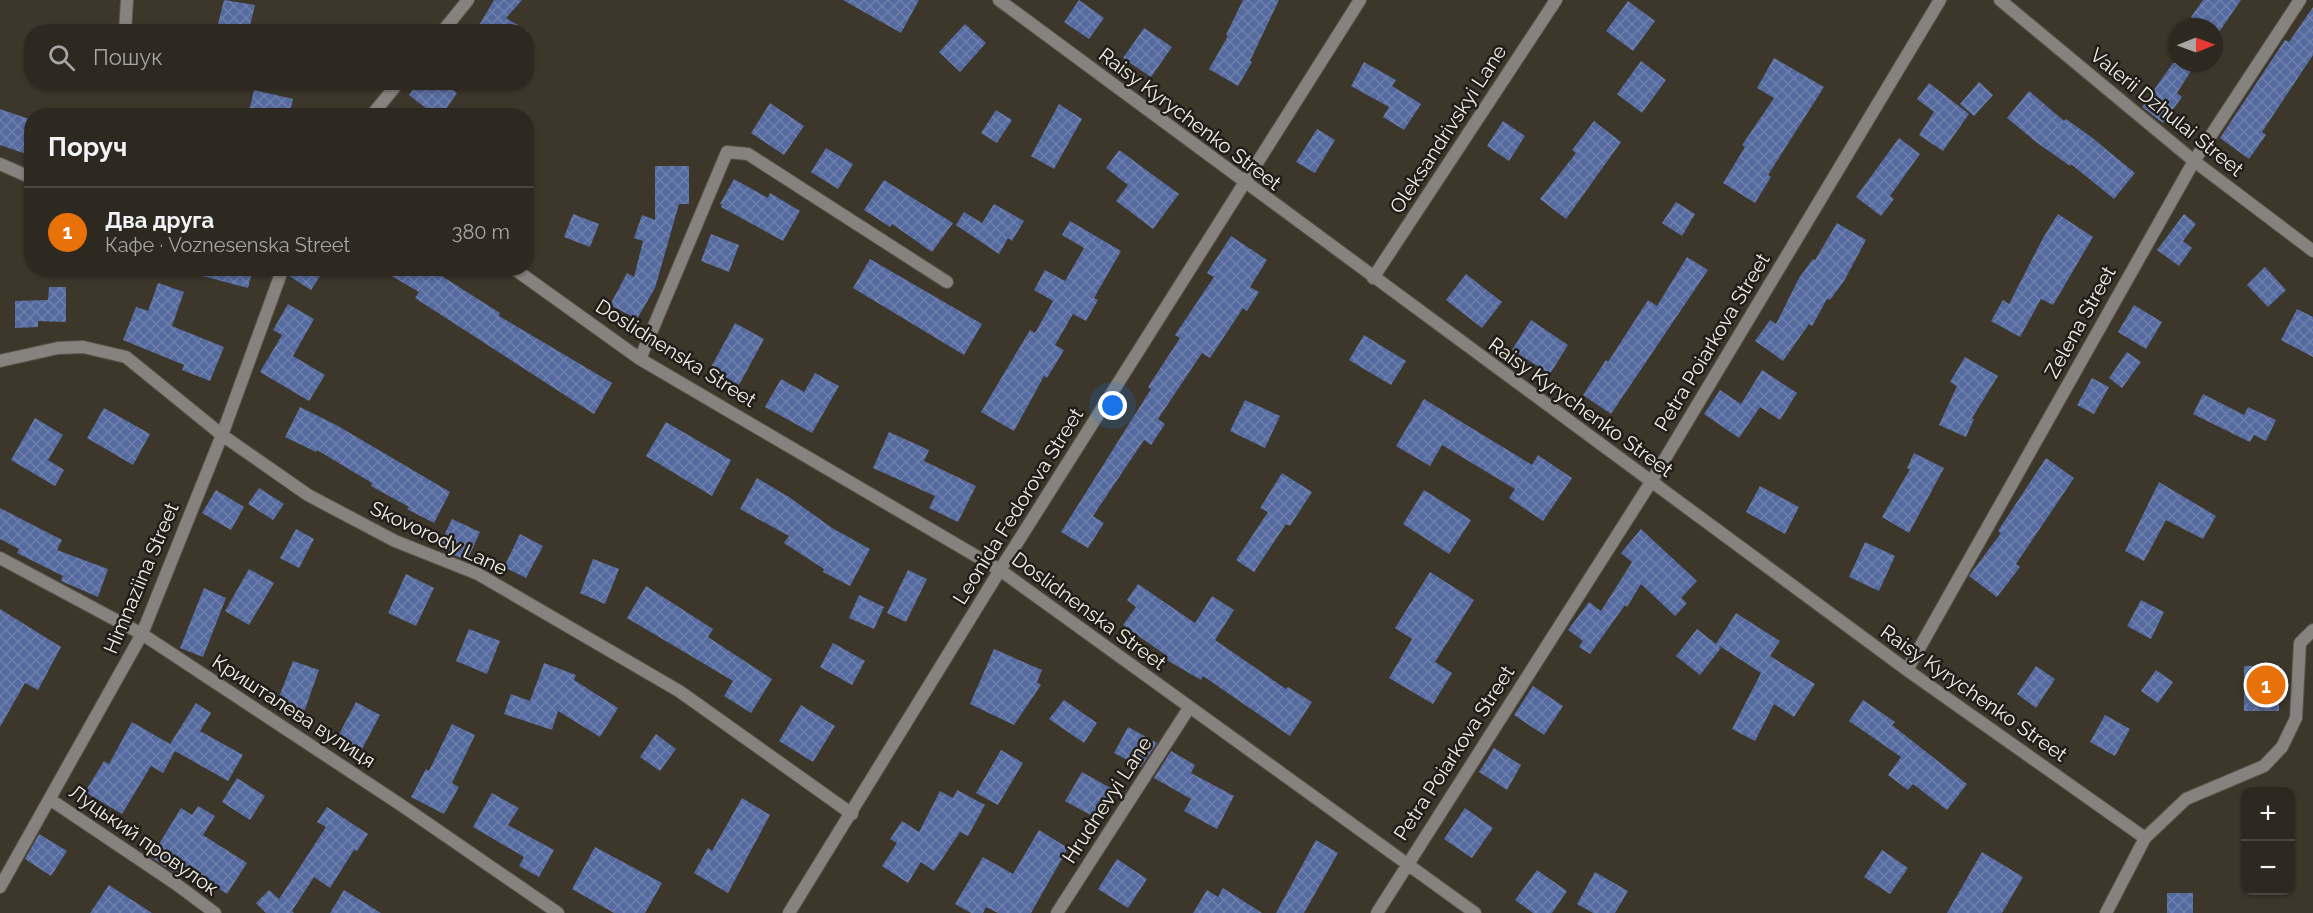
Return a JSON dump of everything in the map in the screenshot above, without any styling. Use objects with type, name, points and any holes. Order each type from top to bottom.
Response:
[{"type":"street","points":[[126,24],[127,0]]},
{"type":"street","points":[[448,24],[468,0]]},
{"type":"street","name":"Raisy Kyrychenko Street","points":[[999,0],[1372,279],[1907,670],[2145,838]]},
{"type":"street","name":"Leonida Fedorova Street","points":[[789,913],[1000,570],[1360,0]]},
{"type":"street","name":"Oleksandrivskyi Lane","points":[[1372,279],[1556,0]]},
{"type":"street","name":"Petra Poiarkova Street","points":[[1377,913],[1406,864],[1651,482],[1940,0]]},
{"type":"street","name":"Valerii Dzhulai Street","points":[[2000,0],[2194,161],[2313,251]]},
{"type":"street","name":"Zelena Street","points":[[1907,670],[2194,161],[2300,0]]},
{"type":"street","points":[[378,108],[392,90]]},
{"type":"street","points":[[640,358],[727,152],[748,154],[947,282]]},
{"type":"street","points":[[0,164],[24,174]]},
{"type":"street","name":"Himnaziina Street","points":[[0,887],[51,800],[142,634],[222,435],[280,276]]},
{"type":"street","name":"Doslidnenska Street","points":[[524,276],[640,358],[1000,570],[1475,913]]},
{"type":"street","name":"Skovorody Lane","points":[[0,361],[58,348],[83,347],[126,357],[222,435],[308,495],[395,541],[478,574],[679,692],[852,814]]},
{"type":"street","name":"Кришталева вулиця","points":[[0,558],[142,634],[401,805],[558,913]]},
{"type":"street","points":[[2106,913],[2145,838],[2186,799],[2264,766],[2282,747],[2296,717],[2300,643],[2313,630]]},
{"type":"street","name":"Hrudnevyi Lane","points":[[1058,913],[1189,708]]},
{"type":"street","name":"Луцький провулок","points":[[51,800],[215,913]]},
{"type":"building","points":[[224,0],[255,5],[250,24],[218,24]]},
{"type":"building","points":[[494,0],[522,0],[506,18],[516,24],[480,24]]},
{"type":"building","points":[[843,0],[919,0],[901,33]]},
{"type":"building","points":[[1079,0],[1104,18],[1089,39],[1064,22]]},
{"type":"building","points":[[1243,0],[1279,0],[1250,61],[1252,62],[1238,86],[1209,69],[1228,36],[1226,35]]},
{"type":"building","points":[[2203,0],[2241,0],[2223,26],[2223,18],[2191,17]]},
{"type":"building","points":[[1628,1],[1655,21],[1633,51],[1606,31]]},
{"type":"building","points":[[2313,7],[2313,55],[2262,132],[2266,135],[2249,159],[2220,138],[2285,40],[2289,42]]},
{"type":"building","points":[[965,24],[986,43],[960,72],[939,52]]},
{"type":"building","points":[[1144,28],[1172,47],[1151,77],[1123,58]]},
{"type":"building","points":[[1774,58],[1824,87],[1768,175],[1771,177],[1755,203],[1723,183],[1745,147],[1742,145],[1774,98],[1757,88]]},
{"type":"building","points":[[1641,61],[1666,80],[1642,113],[1617,94]]},
{"type":"building","points":[[1364,62],[1396,80],[1392,86],[1421,104],[1404,130],[1383,117],[1389,107],[1351,86]]},
{"type":"building","points":[[2169,69],[2169,72],[2190,72],[2177,93],[2182,97],[2163,123],[2142,107]]},
{"type":"building","points":[[1979,82],[1993,95],[1974,116],[1960,104]]},
{"type":"building","points":[[1929,83],[1969,114],[1943,151],[1919,135],[1934,112],[1917,99]]},
{"type":"building","points":[[254,90],[293,99],[291,108],[250,108]]},
{"type":"building","points":[[412,90],[453,90],[457,93],[447,108],[426,108],[409,95]]},
{"type":"building","points":[[2029,91],[2064,121],[2066,119],[2090,136],[2135,173],[2114,199],[2071,164],[2070,166],[2036,142],[2007,118]]},
{"type":"building","points":[[770,103],[804,126],[784,155],[751,133]]},
{"type":"building","points":[[1059,104],[1082,119],[1054,169],[1031,156]]},
{"type":"building","points":[[0,109],[24,117],[24,153],[0,145]]},
{"type":"building","points":[[996,110],[1012,120],[997,143],[981,133]]},
{"type":"building","points":[[1503,121],[1525,136],[1509,161],[1487,146]]},
{"type":"building","points":[[1594,121],[1621,142],[1566,219],[1540,199],[1576,153],[1572,150]]},
{"type":"building","points":[[1317,129],[1335,140],[1315,173],[1296,162]]},
{"type":"building","points":[[1899,138],[1920,154],[1890,196],[1894,199],[1881,216],[1856,197]]},
{"type":"building","points":[[826,148],[853,164],[838,189],[811,172]]},
{"type":"building","points":[[1119,150],[1179,194],[1153,229],[1116,201],[1128,185],[1106,168]]},
{"type":"building","points":[[655,166],[689,166],[689,204],[679,204],[655,288],[637,319],[610,305],[627,273],[634,277],[643,241],[634,238],[642,215],[655,220]]},
{"type":"building","points":[[734,179],[768,198],[770,193],[800,211],[783,241],[721,207],[722,204],[720,204]]},
{"type":"building","points":[[884,180],[953,223],[932,252],[892,224],[890,227],[864,210]]},
{"type":"building","points":[[1676,202],[1695,214],[1682,236],[1662,223]]},
{"type":"building","points":[[994,204],[1024,221],[1012,241],[1008,238],[999,254],[956,225],[964,212],[982,223]]},
{"type":"building","points":[[573,214],[599,224],[590,247],[564,237]]},
{"type":"building","points":[[2058,214],[2093,237],[2053,305],[2041,299],[2020,337],[1991,321],[2003,300],[2009,304]]},
{"type":"building","points":[[2184,214],[2196,224],[2183,241],[2192,248],[2179,266],[2157,250]]},
{"type":"building","points":[[1070,221],[1121,251],[1094,298],[1098,300],[1086,321],[1073,314],[1055,345],[1064,350],[1047,378],[1044,376],[1014,431],[981,412],[1030,330],[1035,333],[1053,301],[1034,290],[1045,270],[1065,281],[1084,248],[1062,235]]},
{"type":"building","points":[[1837,223],[1866,240],[1844,281],[1830,300],[1827,299],[1812,326],[1809,324],[1783,361],[1755,341],[1770,320],[1776,324],[1799,278],[1813,259],[1815,260]]},
{"type":"building","points":[[711,234],[739,245],[729,272],[701,261]]},
{"type":"building","points":[[1231,236],[1267,260],[1250,287],[1259,292],[1247,311],[1243,308],[1210,358],[1202,353],[1158,419],[1165,424],[1151,445],[1144,440],[1093,516],[1104,523],[1088,548],[1061,532],[1151,389],[1148,387],[1180,338],[1175,335],[1214,277],[1207,273]]},
{"type":"building","points":[[1687,257],[1708,270],[1611,414],[1583,395],[1606,360],[1608,362],[1648,300],[1657,306]]},
{"type":"building","points":[[870,259],[982,324],[964,355],[853,288]]},
{"type":"building","points":[[2265,267],[2286,290],[2268,307],[2247,285]]},
{"type":"building","points":[[1466,274],[1502,302],[1482,328],[1446,300]]},
{"type":"building","points":[[203,276],[251,276],[248,288]]},
{"type":"building","points":[[289,276],[320,276],[311,290]]},
{"type":"building","points":[[392,276],[442,276],[500,313],[499,316],[612,383],[594,414],[415,298],[419,292]]},
{"type":"building","points":[[158,283],[184,292],[172,326],[224,347],[210,381],[182,370],[184,365],[123,340],[136,307],[148,311]]},
{"type":"building","points":[[49,287],[66,287],[66,322],[38,321],[38,327],[15,328],[15,301],[48,300]]},
{"type":"building","points":[[288,304],[314,319],[293,356],[325,375],[309,401],[260,372],[282,335],[273,330]]},
{"type":"building","points":[[2134,305],[2162,322],[2146,349],[2118,332]]},
{"type":"building","points":[[2297,309],[2313,317],[2313,357],[2281,340]]},
{"type":"building","points":[[1531,320],[1568,345],[1550,374],[1512,350]]},
{"type":"building","points":[[735,323],[764,339],[739,385],[710,369]]},
{"type":"building","points":[[1364,335],[1406,361],[1391,385],[1349,360]]},
{"type":"building","points":[[2127,352],[2141,362],[2122,388],[2109,378]]},
{"type":"building","points":[[1965,357],[1998,376],[1972,418],[1974,419],[1966,437],[1939,425],[1957,386],[1950,382]]},
{"type":"building","points":[[1762,370],[1797,393],[1780,420],[1760,407],[1739,438],[1704,414],[1720,390],[1741,404]]},
{"type":"building","points":[[815,373],[839,386],[812,433],[765,407],[781,379],[804,392]]},
{"type":"building","points":[[2092,378],[2109,387],[2094,414],[2077,405]]},
{"type":"building","points":[[2203,394],[2244,415],[2248,407],[2276,420],[2266,441],[2254,435],[2250,442],[2193,414]]},
{"type":"building","points":[[1424,399],[1532,465],[1538,455],[1572,478],[1543,521],[1509,498],[1515,489],[1442,445],[1430,466],[1396,446]]},
{"type":"building","points":[[1245,400],[1280,416],[1265,448],[1230,431]]},
{"type":"building","points":[[300,407],[338,426],[450,492],[434,523],[407,509],[409,507],[371,486],[372,483],[317,450],[316,452],[285,437]]},
{"type":"building","points":[[104,408],[150,434],[133,465],[87,438]]},
{"type":"building","points":[[35,418],[63,435],[48,460],[64,470],[55,486],[11,460]]},
{"type":"building","points":[[666,422],[731,460],[712,496],[646,456]]},
{"type":"building","points":[[889,432],[929,450],[924,461],[976,486],[958,522],[929,508],[935,496],[873,468]]},
{"type":"building","points":[[1914,453],[1944,468],[1909,533],[1882,517],[1910,469],[1907,468]]},
{"type":"building","points":[[2046,458],[2074,478],[2016,564],[2020,567],[1997,597],[1969,576],[2001,533],[1998,531]]},
{"type":"building","points":[[1282,473],[1312,492],[1290,526],[1286,524],[1254,572],[1236,560],[1268,512],[1260,508]]},
{"type":"building","points":[[757,478],[789,497],[832,528],[870,549],[850,586],[823,572],[824,569],[784,543],[789,536],[740,509]]},
{"type":"building","points":[[2159,482],[2216,516],[2203,539],[2166,520],[2144,561],[2125,551]]},
{"type":"building","points":[[1760,486],[1799,507],[1785,534],[1746,512]]},
{"type":"building","points":[[259,488],[284,504],[273,520],[248,504]]},
{"type":"building","points":[[216,490],[244,507],[231,530],[202,513]]},
{"type":"building","points":[[1424,490],[1471,520],[1449,554],[1403,524]]},
{"type":"building","points":[[0,508],[62,540],[57,550],[108,569],[98,597],[61,581],[63,576],[17,553],[19,549],[0,539]]},
{"type":"building","points":[[452,519],[480,532],[467,561],[438,548]]},
{"type":"building","points":[[296,529],[314,539],[299,568],[280,558]]},
{"type":"building","points":[[1641,529],[1697,581],[1681,598],[1687,603],[1675,616],[1641,584],[1627,607],[1625,605],[1590,654],[1579,647],[1583,641],[1568,630],[1589,602],[1601,611],[1632,562],[1621,553]]},
{"type":"building","points":[[520,534],[543,546],[526,578],[504,567]]},
{"type":"building","points":[[1865,542],[1895,556],[1879,591],[1849,577]]},
{"type":"building","points":[[593,559],[619,569],[605,604],[580,593]]},
{"type":"building","points":[[249,569],[274,583],[249,625],[225,611]]},
{"type":"building","points":[[908,570],[927,579],[906,622],[887,613]]},
{"type":"building","points":[[1430,572],[1474,600],[1435,662],[1452,673],[1433,704],[1389,678],[1412,639],[1395,628]]},
{"type":"building","points":[[406,574],[434,588],[416,626],[388,613]]},
{"type":"building","points":[[1138,584],[1195,623],[1212,596],[1234,610],[1215,640],[1286,689],[1288,687],[1312,702],[1290,736],[1203,676],[1201,680],[1165,659],[1167,656],[1123,625],[1136,607],[1127,600]]},
{"type":"building","points":[[646,586],[713,629],[708,637],[772,679],[751,713],[724,696],[733,681],[627,618]]},
{"type":"building","points":[[204,588],[226,598],[203,657],[180,648]]},
{"type":"building","points":[[859,595],[884,607],[874,629],[849,618]]},
{"type":"building","points":[[2141,600],[2164,612],[2151,639],[2127,626]]},
{"type":"building","points":[[0,609],[61,647],[38,690],[25,683],[0,727]]},
{"type":"building","points":[[1736,613],[1780,641],[1770,656],[1815,684],[1794,717],[1774,704],[1755,741],[1732,729],[1761,673],[1718,645],[1721,648],[1700,675],[1676,656],[1697,629],[1716,644]]},
{"type":"building","points":[[469,629],[500,641],[487,674],[456,661]]},
{"type":"building","points":[[833,643],[865,661],[852,685],[820,667]]},
{"type":"building","points":[[994,649],[1042,670],[1037,682],[1041,685],[1014,725],[970,704]]},
{"type":"building","points":[[293,661],[319,670],[304,712],[277,702]]},
{"type":"building","points":[[544,663],[576,675],[574,680],[618,708],[600,737],[558,711],[552,730],[504,714],[511,694],[530,701]]},
{"type":"building","points":[[2279,665],[2279,711],[2244,711],[2244,666]]},
{"type":"building","points":[[2036,666],[2055,679],[2036,708],[2017,694]]},
{"type":"building","points":[[2156,670],[2173,682],[2158,703],[2141,691]]},
{"type":"building","points":[[1533,686],[1563,706],[1544,735],[1514,715]]},
{"type":"building","points":[[1064,700],[1097,723],[1084,743],[1049,719]]},
{"type":"building","points":[[1863,700],[1895,722],[1892,725],[1967,784],[1947,810],[1913,784],[1908,790],[1888,775],[1901,757],[1849,721]]},
{"type":"building","points":[[356,702],[380,715],[361,751],[337,738]]},
{"type":"building","points":[[196,703],[211,713],[200,731],[243,755],[228,781],[175,751],[163,773],[151,766],[122,814],[85,792],[104,761],[109,764],[132,722],[170,744]]},
{"type":"building","points":[[801,705],[835,726],[813,762],[779,741]]},
{"type":"building","points":[[2105,715],[2130,729],[2115,756],[2090,742]]},
{"type":"building","points":[[452,724],[475,735],[452,783],[459,787],[444,814],[411,797],[426,769],[429,771]]},
{"type":"building","points":[[1128,727],[1157,743],[1141,767],[1114,753]]},
{"type":"building","points":[[656,734],[676,749],[660,771],[640,757]]},
{"type":"building","points":[[1494,748],[1521,765],[1507,790],[1479,772]]},
{"type":"building","points":[[1001,750],[1023,763],[998,805],[976,793]]},
{"type":"building","points":[[1171,751],[1195,765],[1191,773],[1234,796],[1217,829],[1184,811],[1191,799],[1154,778]]},
{"type":"building","points":[[1082,772],[1112,789],[1096,818],[1065,801]]},
{"type":"building","points":[[237,778],[265,796],[250,820],[222,802]]},
{"type":"building","points":[[957,790],[985,805],[968,836],[960,832],[934,871],[921,862],[908,883],[882,866],[897,843],[890,839],[902,821],[919,832],[940,791],[953,798]]},
{"type":"building","points":[[492,793],[519,808],[508,825],[554,850],[539,877],[519,866],[524,857],[473,827]]},
{"type":"building","points":[[742,798],[770,815],[728,893],[694,873],[708,848],[712,851]]},
{"type":"building","points":[[198,806],[215,816],[203,835],[247,863],[227,894],[185,867],[179,876],[151,857],[181,808],[192,815]]},
{"type":"building","points":[[327,807],[368,834],[357,851],[354,850],[330,888],[314,877],[292,911],[294,913],[266,913],[256,903],[269,890],[279,899],[326,827],[317,822]]},
{"type":"building","points":[[1465,808],[1493,828],[1472,858],[1444,839]]},
{"type":"building","points":[[1039,830],[1068,848],[1031,913],[998,913],[986,907],[983,913],[971,913],[955,904],[983,857],[1013,874]]},
{"type":"building","points":[[39,834],[67,851],[51,876],[25,859]]},
{"type":"building","points":[[1316,840],[1338,853],[1304,913],[1276,913]]},
{"type":"building","points":[[595,847],[662,883],[645,913],[614,913],[572,889]]},
{"type":"building","points":[[1882,850],[1908,868],[1890,894],[1864,877]]},
{"type":"building","points":[[1982,852],[2023,877],[2002,913],[1947,913]]},
{"type":"building","points":[[1117,859],[1147,879],[1128,908],[1098,889]]},
{"type":"building","points":[[1537,870],[1567,891],[1552,913],[1533,913],[1515,900]]},
{"type":"building","points":[[1595,872],[1628,891],[1615,913],[1593,913],[1577,904]]},
{"type":"building","points":[[109,885],[152,913],[90,913]]},
{"type":"building","points":[[1223,888],[1262,913],[1193,913],[1207,890],[1218,897]]},
{"type":"building","points":[[344,890],[381,913],[330,913]]},
{"type":"building","points":[[2167,893],[2193,893],[2193,913],[2167,913]]},
{"type":"place","name":"Два друга","points":[[2266,685]]}]
